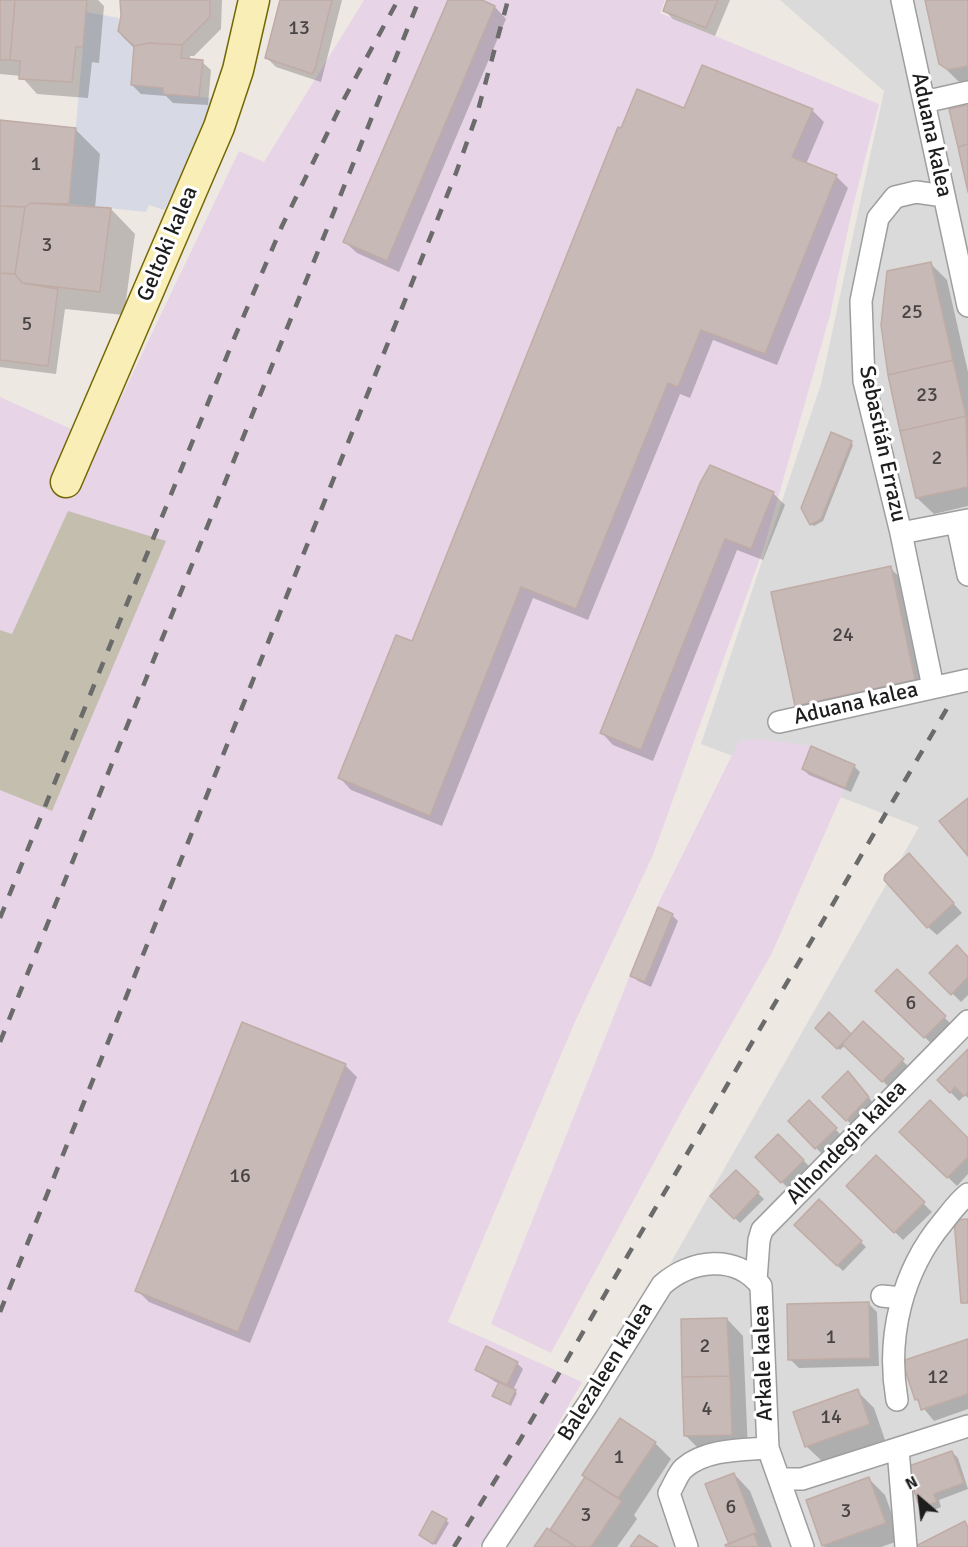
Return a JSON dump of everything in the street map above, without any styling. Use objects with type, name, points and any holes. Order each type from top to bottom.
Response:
[{"type":"street","name":"Geltoki kalea","points":[[66,482],[219,127],[238,70],[254,0]]},
{"type":"street","name":"Aduana kalea","points":[[902,0],[968,306]]},
{"type":"street","points":[[924,102],[968,92]]},
{"type":"street","name":"Sebastián Errazu","points":[[901,533],[864,381],[861,302],[878,219],[895,197],[916,192],[944,196]]},
{"type":"street","points":[[901,533],[963,521],[968,574]]},
{"type":"street","name":"Aduana kalea","points":[[901,533],[933,687]]},
{"type":"street","name":"Aduana kalea","points":[[778,722],[968,680]]},
{"type":"street","name":"Alhondegia kalea","points":[[756,1280],[762,1230],[968,1021]]},
{"type":"street","points":[[897,1400],[884,1370],[892,1297],[910,1275],[923,1245],[968,1194]]},
{"type":"street","name":"Balezaleen kalea","points":[[493,1547],[588,1404],[662,1285],[671,1276],[692,1267],[712,1263],[728,1264],[756,1280]]},
{"type":"street","name":"Arkale kalea","points":[[756,1280],[761,1286],[768,1448],[781,1479],[785,1500],[803,1547]]},
{"type":"street","points":[[781,1479],[802,1479],[968,1426]]},
{"type":"street","name":"Arkale kalea","points":[[687,1547],[669,1493],[683,1468],[705,1456],[728,1451],[768,1448]]},
{"type":"street","points":[[898,1449],[906,1547]]},
{"type":"shaded area","points":[[364,0],[665,0],[660,13],[879,104],[852,210],[830,315],[764,547],[653,855],[574,1024],[448,1322],[582,1382],[509,1509],[479,1547],[0,1547],[0,397],[100,442],[239,151],[264,162]]},
{"type":"shaded area","points":[[780,0],[968,0],[968,1547],[500,1547],[540,1492],[919,827],[701,744],[821,384],[884,91]]},
{"type":"shaded area","points":[[86,12],[119,18],[118,31],[134,46],[131,85],[163,88],[163,94],[212,98],[202,135],[164,210],[149,205],[146,212],[69,204]]},
{"type":"shaded area","points":[[68,511],[166,541],[52,811],[0,790],[0,630],[12,634]]},
{"type":"shaded area","points":[[761,739],[811,746],[855,765],[772,953],[684,1107],[551,1353],[491,1324],[660,900],[739,741]]},
{"type":"building","points":[[0,0],[15,0],[10,60],[0,60]]},
{"type":"building","points":[[15,0],[87,0],[83,47],[76,47],[72,82],[19,79],[20,61],[10,60]]},
{"type":"building","points":[[120,0],[210,0],[210,17],[182,45],[149,43],[134,46],[118,31],[121,16]]},
{"type":"building","points":[[280,0],[332,0],[312,74],[265,58]]},
{"type":"building","points":[[448,0],[482,0],[495,6],[387,261],[343,242]]},
{"type":"building","points":[[667,0],[718,0],[706,28],[663,11]]},
{"type":"building","points":[[925,0],[968,0],[968,66],[948,70],[939,64]]},
{"type":"building","points":[[149,43],[182,45],[181,58],[203,60],[199,97],[163,94],[163,88],[131,85],[134,46]]},
{"type":"building","points":[[702,65],[813,109],[792,157],[837,175],[765,354],[701,330],[678,387],[668,383],[576,609],[521,587],[430,816],[338,778],[396,635],[412,641],[618,127],[621,128],[637,89],[684,108]]},
{"type":"building","points":[[968,105],[968,144],[958,147],[949,109]]},
{"type":"building","points":[[0,120],[76,128],[69,204],[31,203],[25,207],[0,206]]},
{"type":"building","points":[[968,144],[968,192],[958,147]]},
{"type":"building","points":[[31,203],[111,208],[100,292],[22,283],[15,274],[25,207]]},
{"type":"building","points":[[0,206],[25,207],[15,274],[0,273]]},
{"type":"building","points":[[931,262],[953,360],[888,375],[881,325],[887,271]]},
{"type":"building","points":[[0,273],[15,274],[22,283],[58,289],[48,366],[0,360]]},
{"type":"building","points":[[953,360],[966,416],[900,431],[888,375]]},
{"type":"building","points":[[966,416],[968,487],[916,498],[900,431]]},
{"type":"building","points":[[831,432],[852,441],[821,519],[810,525],[801,508]]},
{"type":"building","points":[[710,465],[774,492],[751,549],[725,539],[641,750],[600,733],[700,483]]},
{"type":"building","points":[[891,566],[915,680],[795,706],[771,592]]},
{"type":"building","points":[[811,746],[855,765],[845,788],[802,769]]},
{"type":"building","points":[[968,798],[968,856],[939,821]]},
{"type":"building","points":[[909,853],[954,903],[927,928],[884,880],[885,875]]},
{"type":"building","points":[[658,907],[673,914],[645,982],[630,976]]},
{"type":"building","points":[[957,945],[968,957],[968,977],[951,995],[929,973]]},
{"type":"building","points":[[897,969],[946,1016],[924,1038],[875,991]]},
{"type":"building","points":[[829,1012],[851,1034],[837,1049],[815,1028]]},
{"type":"building","points":[[863,1021],[904,1059],[882,1082],[842,1044]]},
{"type":"building","points":[[242,1022],[346,1064],[238,1332],[135,1291]]},
{"type":"building","points":[[968,1049],[968,1092],[964,1096],[955,1087],[950,1093],[937,1080]]},
{"type":"building","points":[[848,1071],[869,1097],[846,1121],[822,1097]]},
{"type":"building","points":[[809,1100],[837,1128],[815,1149],[788,1121]]},
{"type":"building","points":[[930,1100],[968,1138],[968,1157],[947,1178],[899,1132]]},
{"type":"building","points":[[778,1134],[804,1160],[781,1183],[755,1157]]},
{"type":"building","points":[[876,1155],[925,1202],[894,1233],[846,1186]]},
{"type":"building","points":[[736,1170],[759,1192],[734,1219],[710,1196]]},
{"type":"building","points":[[819,1199],[862,1241],[837,1266],[794,1225]]},
{"type":"building","points":[[968,1219],[968,1303],[961,1303],[954,1220]]},
{"type":"building","points":[[869,1302],[870,1358],[788,1360],[787,1304]]},
{"type":"building","points":[[727,1318],[730,1376],[682,1377],[681,1319]]},
{"type":"building","points":[[968,1339],[968,1394],[921,1410],[918,1399],[915,1400],[902,1361]]},
{"type":"building","points":[[486,1346],[518,1362],[507,1385],[475,1370]]},
{"type":"building","points":[[730,1376],[732,1435],[684,1436],[682,1377]]},
{"type":"building","points":[[499,1382],[516,1390],[509,1404],[492,1396]]},
{"type":"building","points":[[858,1389],[870,1424],[805,1447],[793,1412]]},
{"type":"building","points":[[620,1418],[656,1442],[618,1498],[582,1475]]},
{"type":"building","points":[[952,1451],[964,1483],[934,1494],[937,1502],[920,1508],[906,1467]]},
{"type":"building","points":[[734,1473],[757,1532],[729,1544],[705,1484]]},
{"type":"building","points":[[585,1477],[622,1501],[591,1547],[576,1547],[550,1530]]},
{"type":"building","points":[[869,1477],[886,1523],[822,1546],[806,1500]]},
{"type":"building","points":[[432,1511],[447,1519],[433,1544],[419,1535]]},
{"type":"building","points":[[965,1521],[968,1528],[968,1547],[914,1547]]},
{"type":"building","points":[[547,1528],[550,1530],[576,1547],[534,1547]]},
{"type":"building","points":[[754,1534],[759,1547],[726,1547],[725,1545]]},
{"type":"building","points":[[639,1535],[658,1547],[630,1547]]},
{"type":"railway","points":[[0,918],[233,341],[282,226],[344,99],[398,0]]},
{"type":"railway","points":[[0,1042],[419,0]]},
{"type":"railway","points":[[0,1312],[456,173],[477,114],[508,0]]},
{"type":"railway","points":[[454,1547],[520,1440],[949,705]]}]
